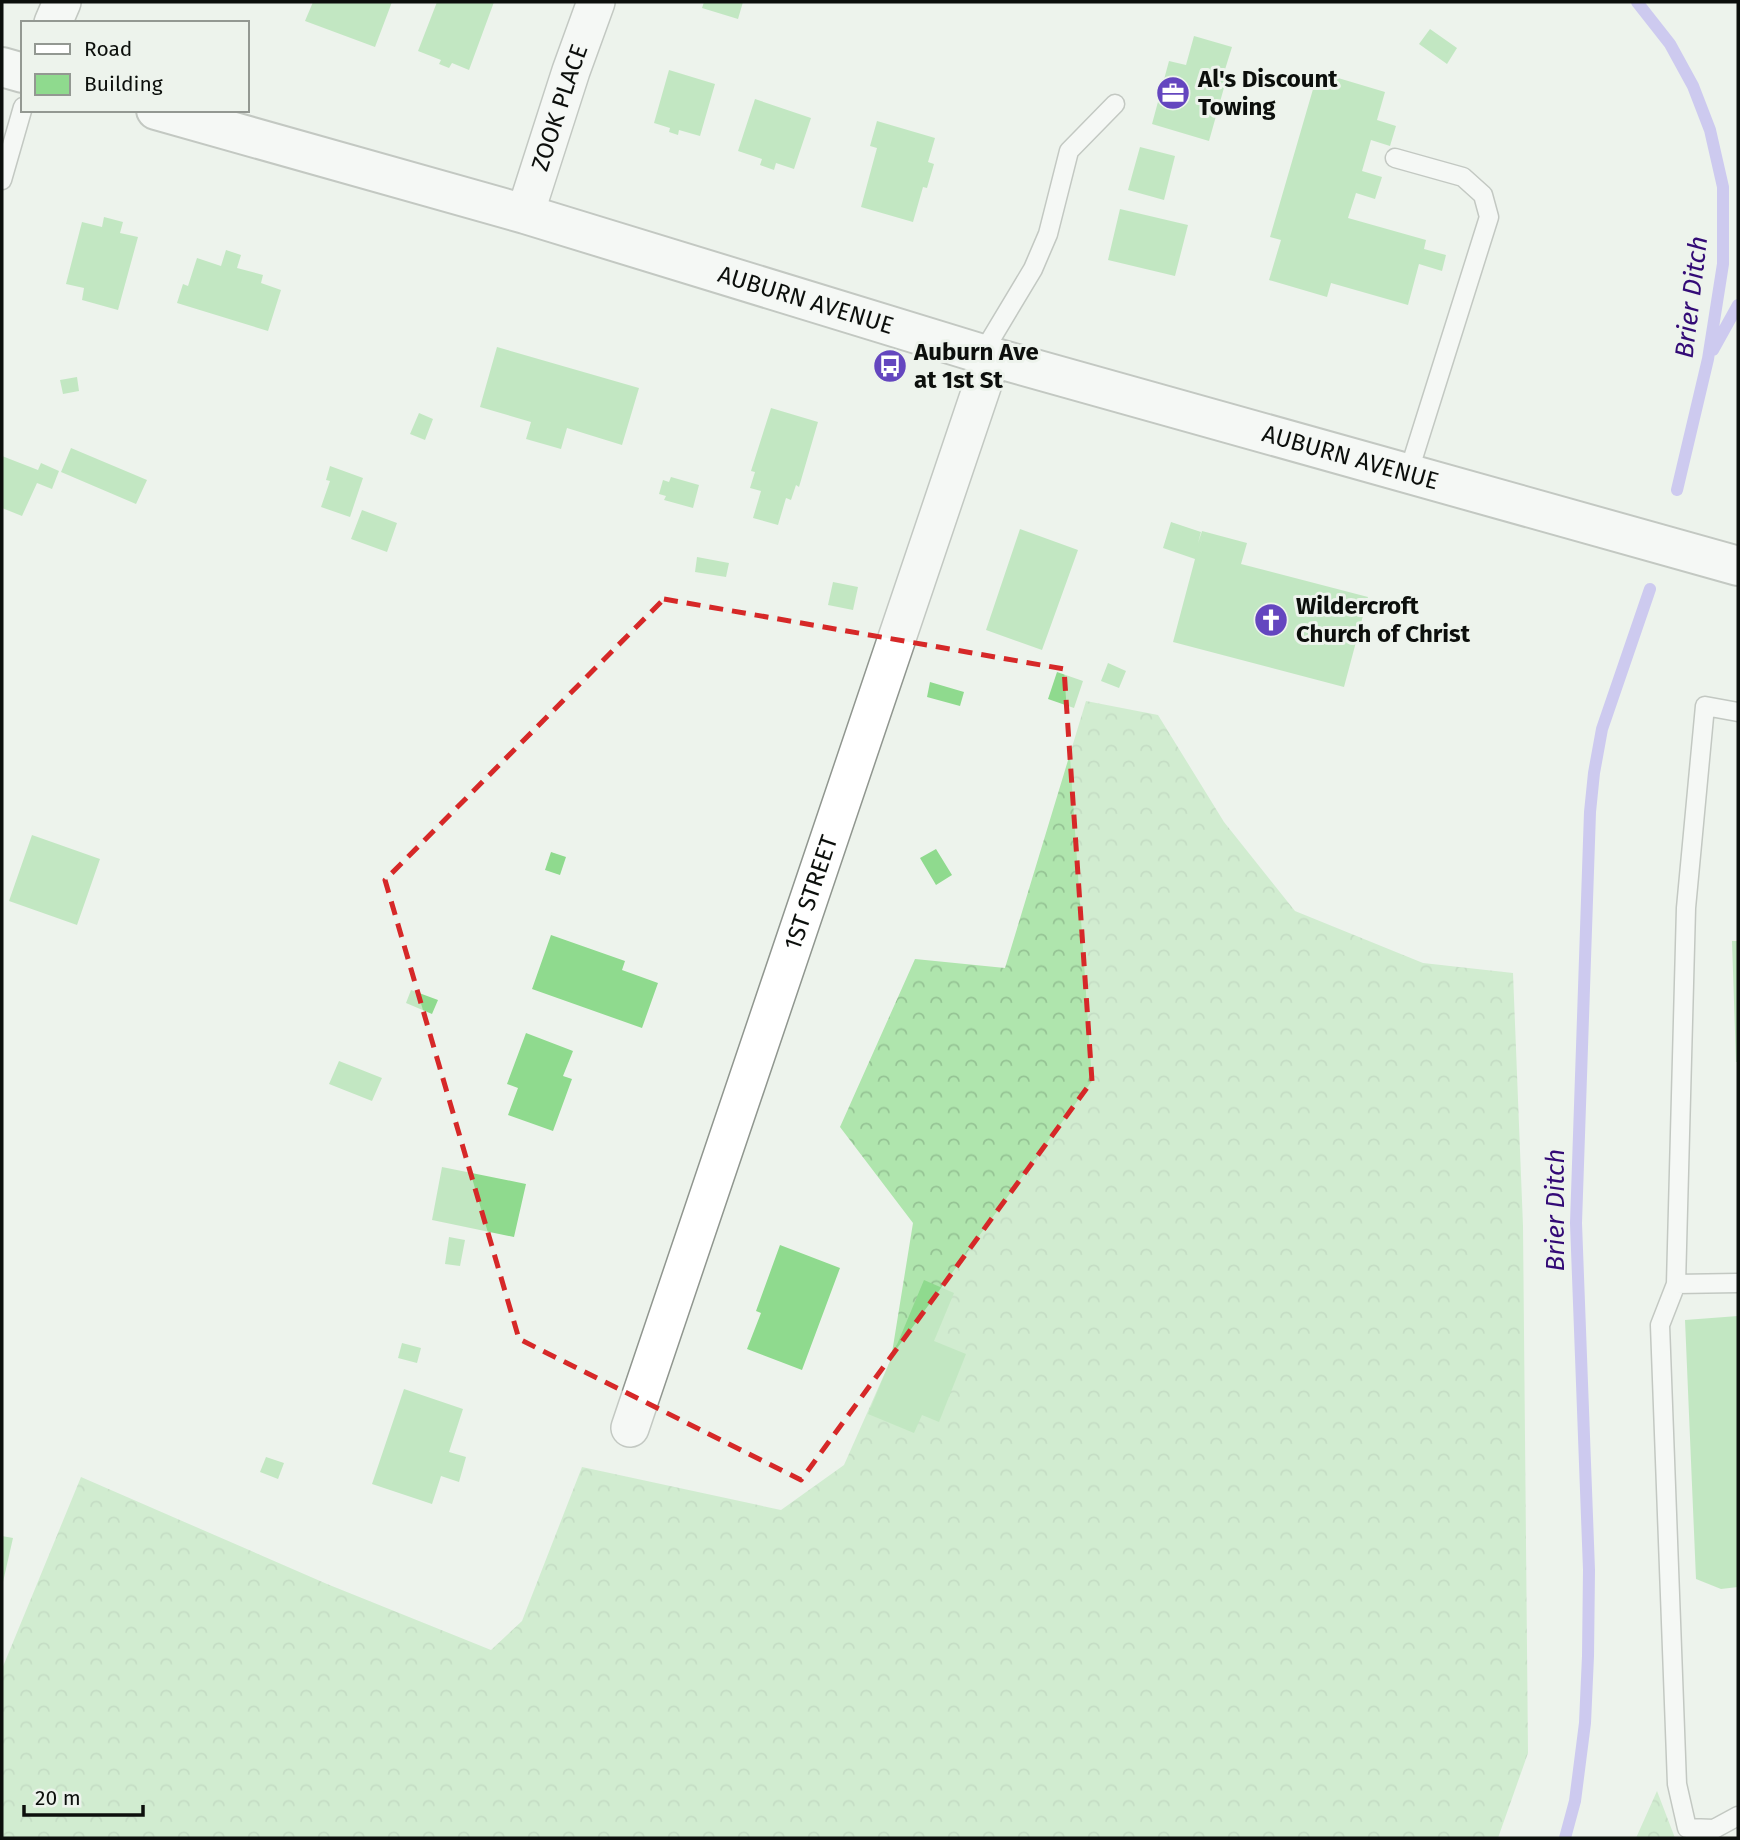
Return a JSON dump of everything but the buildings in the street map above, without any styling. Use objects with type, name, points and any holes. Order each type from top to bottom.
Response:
[{"type":"street","points":[[54,21],[62,2]]},
{"type":"street","name":"ZOOK PLACE","points":[[525,214],[596,2]]},
{"type":"street","points":[[2,67],[21,72]]},
{"type":"street","name":"AUBURN AVENUE","points":[[163,112],[525,214],[987,355],[1738,566]]},
{"type":"street","name":"1ST STREET","points":[[630,1429],[987,355]]},
{"type":"lane","points":[[987,355],[1033,269],[1048,234],[1069,151],[1115,104]]},
{"type":"lane","points":[[2,180],[22,112]]},
{"type":"lane","points":[[1395,158],[1463,177],[1483,195],[1489,217],[1408,474]]},
{"type":"lane","points":[[1738,712],[1704,706],[1686,908],[1675,1284],[1660,1325],[1677,1784],[1687,1828],[1714,1829],[1738,1816]]},
{"type":"lane","points":[[1675,1284],[1738,1283]]},
{"type":"highlighted area","points":[[664,599],[1064,669],[1092,1081],[801,1480],[519,1339],[385,880]]},
{"type":"green space","points":[[1086,701],[1158,715],[1224,822],[1295,911],[1423,963],[1513,973],[1523,1226],[1528,1753],[1498,1838],[2,1838],[2,1669],[81,1477],[327,1584],[491,1650],[522,1621],[582,1467],[781,1510],[844,1465],[891,1359],[913,1223],[840,1127],[915,959],[1005,968]]},
{"type":"green space","points":[[1657,1791],[1675,1838],[1636,1838]]},
{"type":"waterway","name":"Brier Ditch","points":[[1637,2],[1670,44],[1693,86],[1710,130],[1723,187],[1723,264],[1708,359],[1677,490]]},
{"type":"waterway","points":[[1713,350],[1738,305]]},
{"type":"waterway","name":"Brier Ditch","points":[[1565,1838],[1575,1801],[1585,1723],[1588,1656],[1589,1570],[1576,1223],[1590,812],[1602,729],[1650,589]]},
{"type":"place","name":"Al's Discount Towing","points":[[1173,93]]},
{"type":"place","name":"Auburn Ave at 1st St","points":[[890,366]]},
{"type":"place","name":"Wildercroft Church of Christ","points":[[1271,620]]}]
